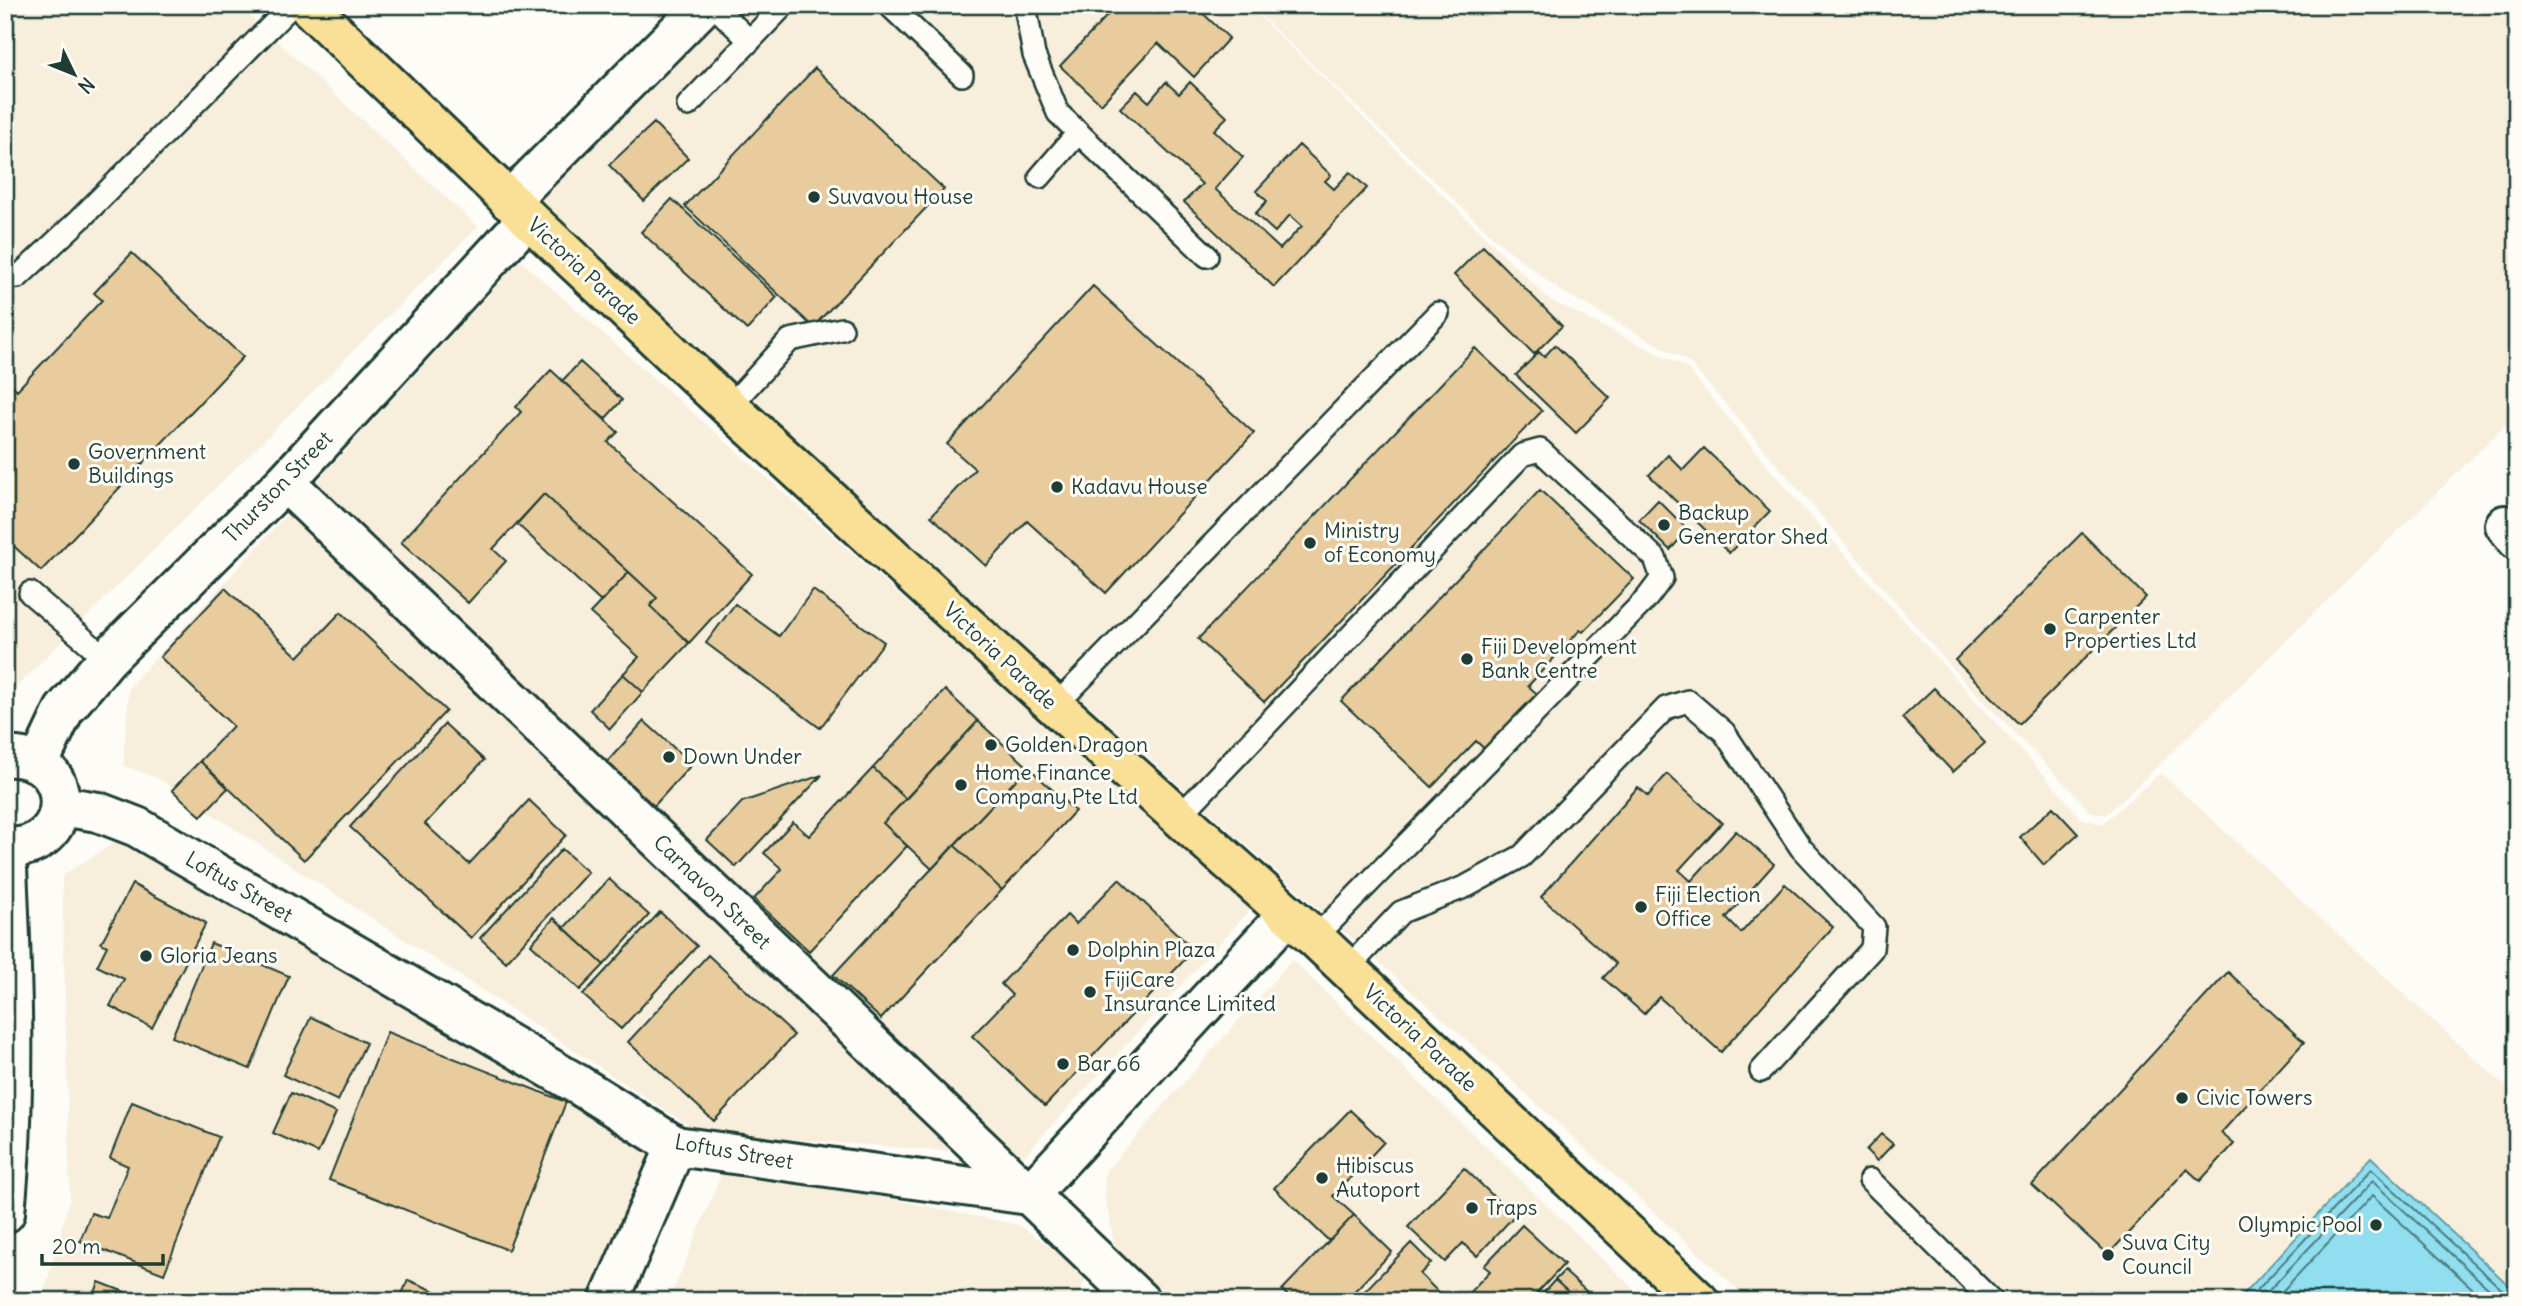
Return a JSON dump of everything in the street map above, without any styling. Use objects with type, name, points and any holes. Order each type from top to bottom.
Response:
[{"type":"highway","name":"Victoria Parade","points":[[307,5],[729,407],[1055,706],[1301,926],[1699,1301]]},
{"type":"street","name":"Thurston Street","points":[[22,760],[107,659],[285,482],[519,209],[704,5]]},
{"type":"street","name":"Carnavon Street","points":[[285,482],[1029,1195],[1103,1286],[1140,1301]]},
{"type":"street","points":[[5,1213],[10,1167],[13,1067],[6,847],[20,848],[34,844],[46,836],[56,822],[61,806],[59,789],[51,774],[22,760]]},
{"type":"street","name":"Loftus Street","points":[[61,806],[98,812],[137,827],[577,1084],[676,1146],[1029,1195]]},
{"type":"street","points":[[1029,1195],[1301,926]]},
{"type":"street","points":[[610,1301],[676,1146]]},
{"type":"lane","points":[[5,278],[18,277],[79,220],[292,5]]},
{"type":"lane","points":[[713,5],[750,41]]},
{"type":"lane","points":[[688,105],[785,5]]},
{"type":"lane","points":[[889,5],[962,75]]},
{"type":"lane","points":[[1025,5],[1034,55],[1058,113],[1207,256]]},
{"type":"lane","points":[[1040,177],[1078,133]]},
{"type":"lane","points":[[1055,706],[1438,313]]},
{"type":"lane","points":[[729,407],[790,340],[842,329]]},
{"type":"lane","points":[[1179,817],[1522,455],[1540,450],[1655,558],[1662,578],[1647,598],[1301,926]]},
{"type":"lane","points":[[30,593],[107,659]]},
{"type":"lane","points":[[1347,969],[1401,912],[1467,886],[1522,856],[1666,708],[1688,701],[1724,732],[1801,848],[1874,928],[1872,949],[1761,1070]]},
{"type":"lane","points":[[1870,1180],[1992,1301]]},
{"type":"shaded area","points":[[5,5],[238,5],[478,227],[5,698]]},
{"type":"shaded area","points":[[714,5],[1248,5],[1550,300],[1687,368],[1789,492],[2080,818],[2102,824],[2161,773],[2517,1097],[2517,1301],[1750,1301],[1497,1067],[524,204]]},
{"type":"shaded area","points":[[1250,5],[2517,5],[2517,414],[2106,815],[2089,811],[1960,677],[1689,362],[1559,290],[1494,238]]},
{"type":"shaded area","points":[[520,260],[1253,907],[1023,1157],[699,1132],[157,778],[123,765],[129,687]]},
{"type":"shaded area","points":[[131,832],[661,1155],[602,1301],[42,1301],[70,1197],[62,876]]},
{"type":"shaded area","points":[[1292,960],[1646,1301],[1165,1301],[1116,1252],[1104,1193],[1105,1172]]},
{"type":"shaded area","points":[[725,1166],[1019,1225],[1088,1273],[1076,1301],[669,1301]]},
{"type":"water","name":"Olympic Pool","points":[[2371,1157],[2517,1293],[2517,1301],[2243,1301],[2240,1298]]},
{"type":"building","points":[[1117,5],[1194,5],[1229,38],[1194,77],[1158,43],[1101,104],[1060,66]]},
{"type":"building","name":"Suvavou House","points":[[815,68],[944,189],[813,327],[685,206]]},
{"type":"building","points":[[1166,82],[1179,94],[1190,82],[1227,117],[1214,130],[1243,157],[1215,189],[1280,249],[1302,226],[1290,215],[1275,232],[1255,214],[1267,201],[1256,191],[1299,145],[1331,175],[1325,181],[1334,189],[1350,172],[1367,188],[1274,287],[1184,202],[1202,184],[1120,108],[1137,91],[1149,102]]},
{"type":"building","points":[[654,123],[688,158],[644,201],[609,165]]},
{"type":"building","points":[[672,199],[777,297],[747,330],[641,232]]},
{"type":"building","points":[[1483,246],[1562,326],[1534,354],[1454,275]]},
{"type":"building","name":"Government Buildings","points":[[132,253],[243,357],[41,571],[5,538],[5,378],[17,390],[102,300],[94,293]]},
{"type":"building","points":[[1093,286],[1254,433],[1106,593],[1027,521],[986,566],[931,516],[975,469],[947,444]]},
{"type":"building","points":[[1555,345],[1610,398],[1576,433],[1516,375],[1539,352],[1544,357]]},
{"type":"building","points":[[1475,348],[1542,411],[1264,702],[1198,639]]},
{"type":"building","points":[[580,362],[622,400],[605,419],[562,381]]},
{"type":"building","points":[[551,370],[618,432],[608,442],[752,574],[689,643],[650,606],[657,598],[544,494],[493,549],[506,561],[468,603],[401,542],[521,412],[516,407]]},
{"type":"building","points":[[1704,448],[1770,511],[1729,553],[1649,475],[1668,455],[1683,470]]},
{"type":"building","name":"Fiji Development Bank Centre","points":[[1540,490],[1634,579],[1583,632],[1580,630],[1528,686],[1542,698],[1490,754],[1476,741],[1432,787],[1341,701]]},
{"type":"building","points":[[544,494],[629,572],[601,602],[517,524]]},
{"type":"building","name":"Backup Generator Shed","points":[[1658,500],[1688,530],[1670,550],[1639,520]]},
{"type":"building","name":"Carpenter Properties Ltd","points":[[2082,533],[2146,597],[2019,724],[1955,660]]},
{"type":"building","points":[[629,572],[657,598],[650,606],[689,643],[643,692],[623,674],[639,657],[590,613]]},
{"type":"building","points":[[225,588],[298,657],[341,612],[446,711],[304,860],[200,761],[233,726],[160,657]]},
{"type":"building","points":[[813,590],[884,642],[820,728],[706,643],[735,604],[779,636]]},
{"type":"building","points":[[623,674],[643,692],[610,729],[590,710]]},
{"type":"building","points":[[1934,688],[1985,743],[1953,772],[1902,718]]},
{"type":"building","points":[[945,690],[978,721],[906,799],[873,768]]},
{"type":"building","points":[[644,721],[692,764],[654,806],[607,762]]},
{"type":"building","points":[[978,721],[1028,767],[932,869],[883,823]]},
{"type":"building","points":[[445,724],[484,760],[425,824],[469,864],[529,800],[566,835],[471,938],[350,827]]},
{"type":"building","points":[[200,761],[228,788],[201,816],[172,790]]},
{"type":"building","points":[[1028,767],[1075,811],[1002,890],[954,845]]},
{"type":"building","points":[[873,768],[906,799],[883,823],[907,846],[809,951],[754,899],[782,869],[764,853],[793,822],[809,836]]},
{"type":"building","points":[[1667,774],[1722,823],[1679,870],[1691,881],[1736,831],[1774,864],[1726,918],[1741,933],[1785,884],[1833,927],[1721,1052],[1659,997],[1644,1014],[1603,978],[1616,964],[1541,897],[1638,787],[1648,796]]},
{"type":"building","points":[[822,775],[736,867],[707,840],[742,802]]},
{"type":"building","points":[[2053,807],[2078,834],[2044,865],[2020,837]]},
{"type":"building","points":[[954,845],[1002,890],[881,1019],[833,975]]},
{"type":"building","points":[[562,849],[588,872],[506,962],[480,938]]},
{"type":"building","points":[[609,879],[649,915],[604,965],[564,928]]},
{"type":"building","points":[[1119,879],[1194,950],[1045,1106],[972,1036],[1012,995],[1001,984],[1067,915],[1076,924]]},
{"type":"building","name":"Gloria Jeans","points":[[132,884],[206,923],[152,1028],[110,1006],[124,979],[97,966],[107,946],[101,943]]},
{"type":"building","points":[[660,912],[697,946],[621,1029],[583,995]]},
{"type":"building","points":[[554,918],[604,965],[580,990],[531,944]]},
{"type":"building","points":[[211,943],[289,976],[250,1069],[172,1037]]},
{"type":"building","points":[[708,955],[794,1035],[714,1121],[628,1042]]},
{"type":"building","name":"Civic Towers","points":[[2228,972],[2304,1042],[2221,1133],[2234,1144],[2200,1181],[2187,1169],[2108,1255],[2032,1185]]},
{"type":"building","points":[[311,1017],[366,1043],[338,1101],[283,1075]]},
{"type":"building","points":[[387,1032],[566,1102],[508,1250],[329,1180]]},
{"type":"building","points":[[291,1093],[336,1113],[318,1153],[273,1133]]},
{"type":"building","points":[[132,1102],[219,1137],[164,1274],[80,1241],[91,1213],[107,1218],[128,1166],[110,1158]]},
{"type":"building","points":[[1350,1110],[1384,1142],[1333,1196],[1354,1215],[1329,1241],[1274,1188]]},
{"type":"building","points":[[1881,1134],[1893,1144],[1877,1161],[1866,1150]]},
{"type":"building","points":[[1464,1168],[1514,1216],[1477,1256],[1463,1243],[1445,1262],[1408,1227]]},
{"type":"building","points":[[1354,1215],[1392,1252],[1345,1301],[1293,1301],[1282,1290]]},
{"type":"building","points":[[1522,1225],[1564,1264],[1530,1301],[1461,1301],[1490,1271],[1484,1266]]},
{"type":"building","points":[[1411,1243],[1431,1263],[1420,1274],[1447,1301],[1360,1301],[1358,1298]]},
{"type":"building","points":[[1564,1271],[1597,1301],[1578,1301],[1555,1280]]},
{"type":"building","points":[[408,1280],[459,1301],[399,1301]]},
{"type":"building","points":[[1555,1280],[1578,1301],[1536,1301]]},
{"type":"building","points":[[99,1282],[148,1301],[92,1301]]},
{"type":"place","name":"Suvavou House","points":[[814,197]]},
{"type":"place","name":"Government Buildings","points":[[74,464]]},
{"type":"place","name":"Kadavu House","points":[[1057,487]]},
{"type":"place","name":"Backup Generator Shed","points":[[1664,525]]},
{"type":"place","name":"Ministry of Economy","points":[[1310,543]]},
{"type":"place","name":"Carpenter Properties Ltd","points":[[2050,629]]},
{"type":"place","name":"Fiji Development Bank Centre","points":[[1467,659]]},
{"type":"place","name":"Golden Dragon","points":[[991,745]]},
{"type":"place","name":"Down Under","points":[[669,757]]},
{"type":"place","name":"Home Finance Company Pte Ltd","points":[[961,785]]},
{"type":"place","name":"Fiji Election Office","points":[[1641,907]]},
{"type":"place","name":"Dolphin Plaza","points":[[1073,950]]},
{"type":"place","name":"Gloria Jeans","points":[[146,956]]},
{"type":"place","name":"FijiCare Insurance Limited","points":[[1090,992]]},
{"type":"place","name":"Bar 66","points":[[1063,1064]]},
{"type":"place","name":"Civic Towers","points":[[2182,1098]]},
{"type":"place","name":"Hibiscus Autoport","points":[[1322,1178]]},
{"type":"place","name":"Traps","points":[[1472,1208]]},
{"type":"place","name":"Olympic Pool","points":[[2376,1225]]},
{"type":"place","name":"Suva City Council","points":[[2108,1255]]}]
